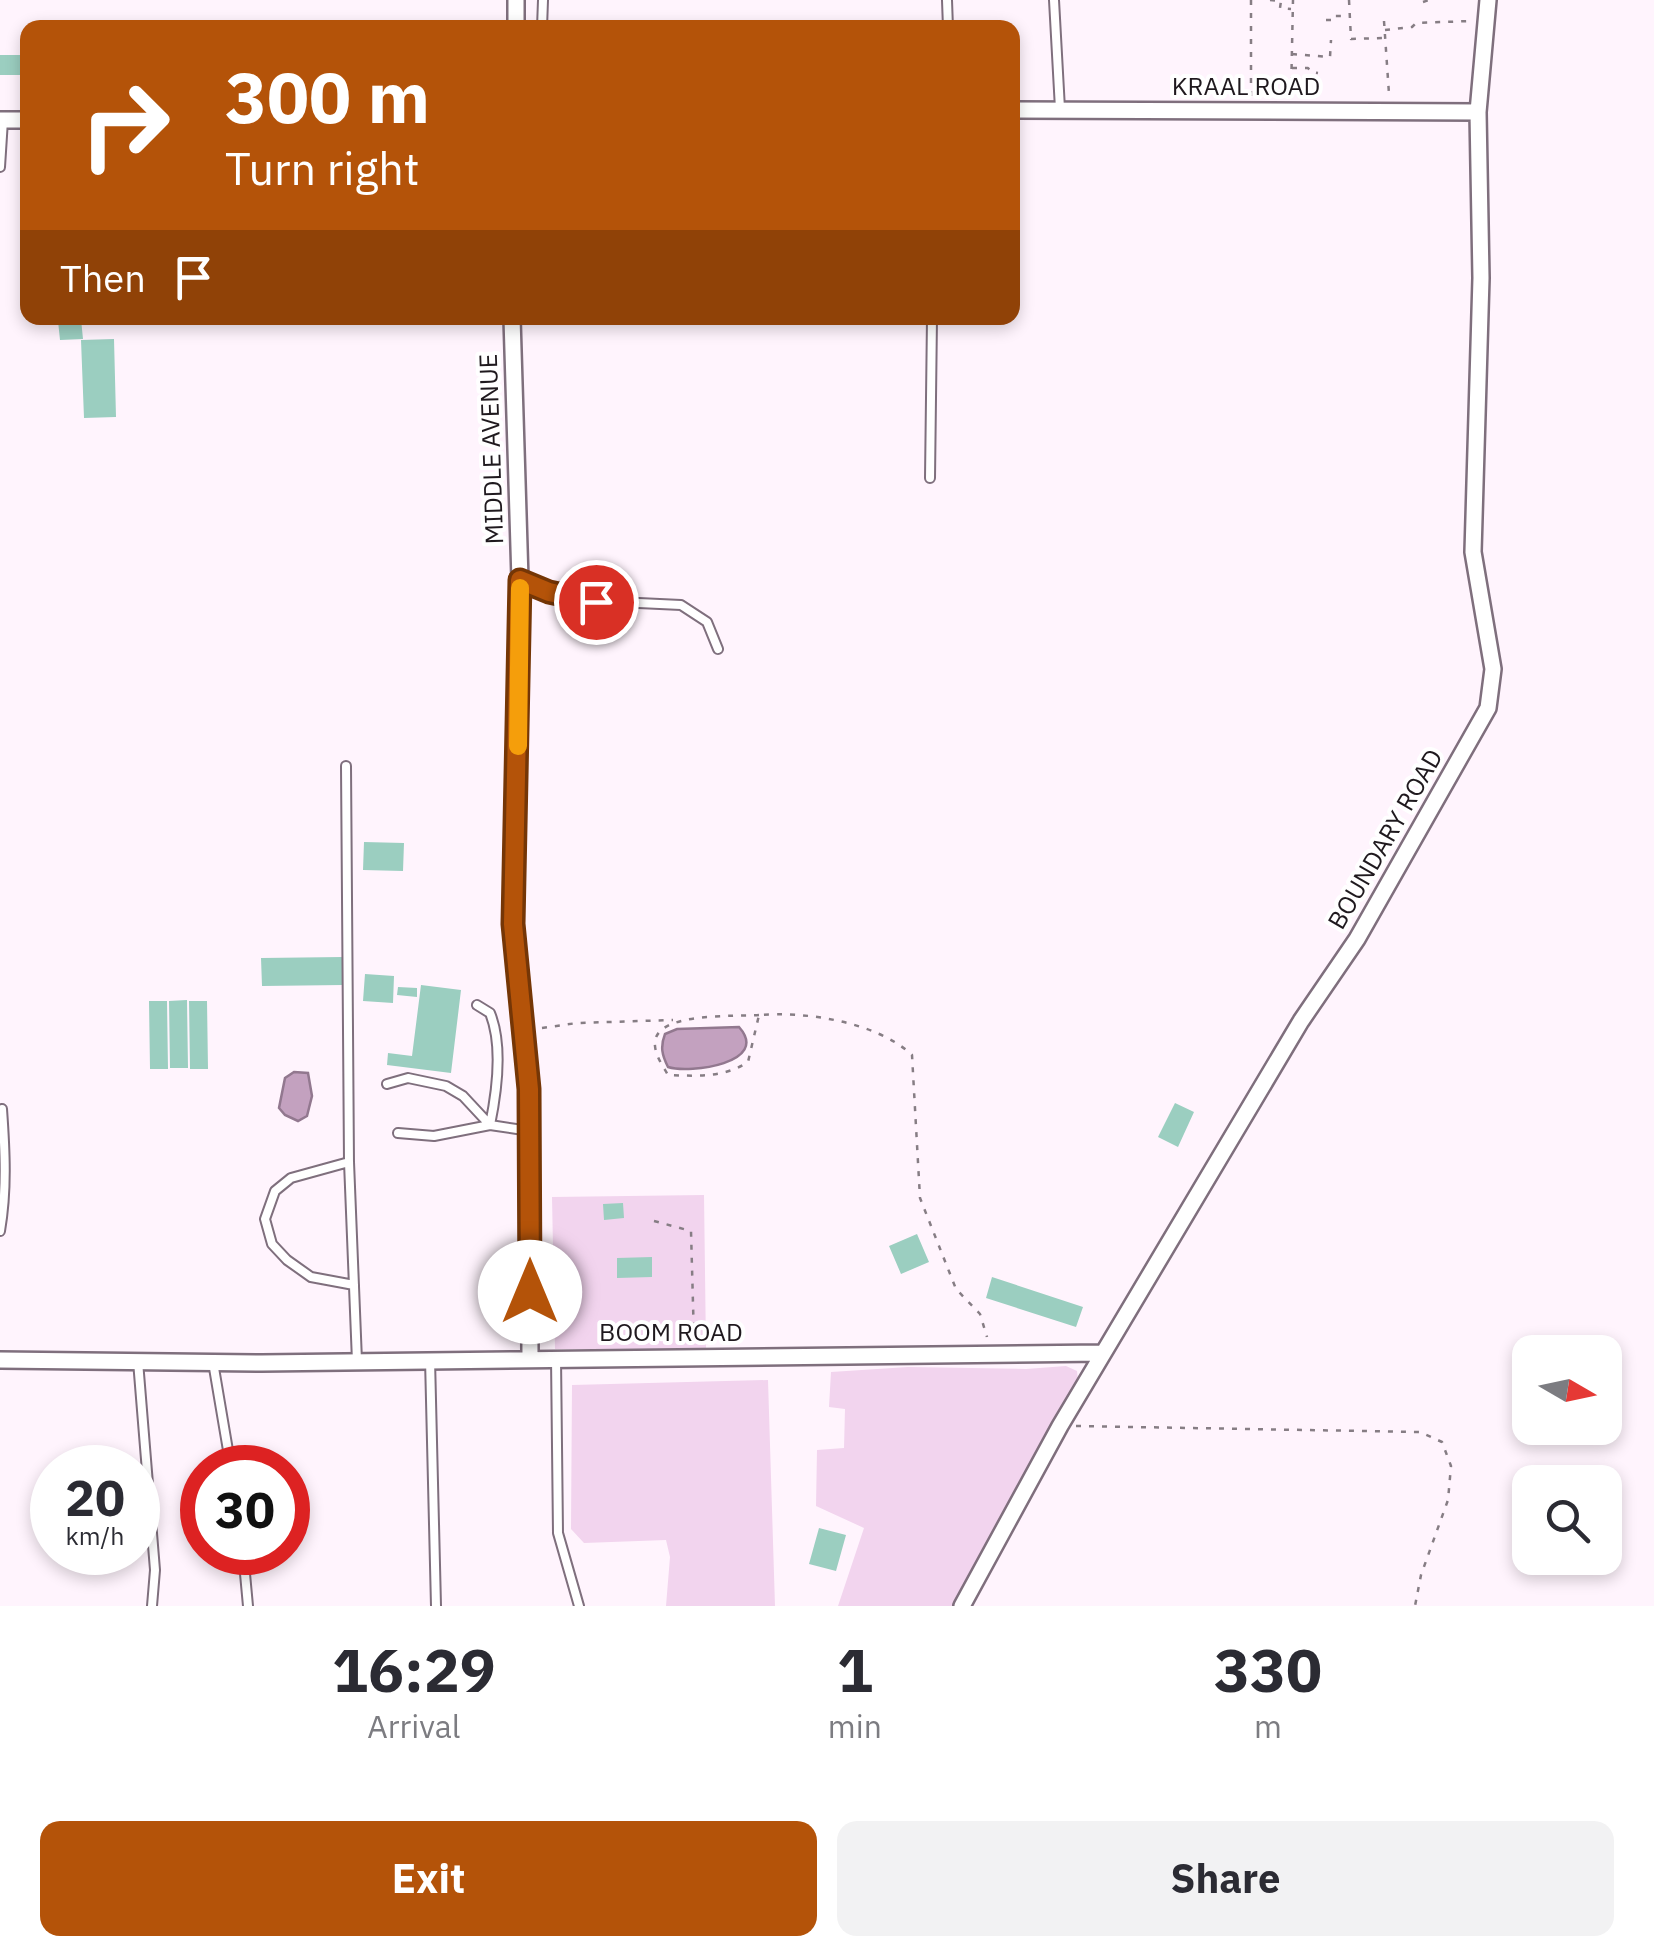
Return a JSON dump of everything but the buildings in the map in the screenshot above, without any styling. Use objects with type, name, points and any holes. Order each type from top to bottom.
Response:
[{"type":"street","name":"BOUNDARY ROAD","points":[[962,1606],[1060,1426],[1301,1021],[1357,939],[1488,708],[1493,669],[1473,552],[1481,278],[1478,112],[1488,0]]},
{"type":"street","name":"KRAAL ROAD","points":[[1020,110],[1478,112]]},
{"type":"street","name":"MIDDLE AVENUE","points":[[512,325],[520,580],[513,924],[530,1131],[530,1358]]},
{"type":"street","name":"BOOM ROAD","points":[[0,1360],[212,1362],[1103,1354]]},
{"type":"lane","points":[[1054,0],[1060,109]]},
{"type":"lane","points":[[0,167],[1,120]]},
{"type":"lane","points":[[930,478],[932,325]]},
{"type":"lane","points":[[520,580],[549,592],[596,602],[681,606],[707,622],[718,650]]},
{"type":"lane","points":[[346,766],[349,1162],[357,1361]]},
{"type":"lane","points":[[476,1004],[490,1012],[495,1031],[490,1125]]},
{"type":"lane","points":[[387,1084],[408,1078],[446,1086],[463,1096],[490,1125]]},
{"type":"lane","points":[[0,1232],[6,1162],[2,1108]]},
{"type":"lane","points":[[398,1133],[434,1136],[490,1125],[530,1131]]},
{"type":"lane","points":[[349,1162],[291,1178],[276,1191],[266,1219],[272,1244],[286,1260],[311,1277],[354,1285]]},
{"type":"lane","points":[[556,1358],[558,1533],[579,1606]]},
{"type":"lane","points":[[430,1359],[436,1606]]},
{"type":"lane","points":[[138,1361],[154,1570],[152,1606]]},
{"type":"lane","points":[[212,1362],[227,1445]]},
{"type":"lane","points":[[245,1575],[248,1606]]},
{"type":"path","points":[[1250,112],[1251,0]]},
{"type":"path","points":[[1270,0],[1281,1],[1280,8],[1292,10]]},
{"type":"path","points":[[1291,112],[1293,0]]},
{"type":"path","points":[[1349,0],[1351,39],[1386,38]]},
{"type":"path","points":[[1423,2],[1429,0]]},
{"type":"path","points":[[1326,20],[1350,16]]},
{"type":"path","points":[[1384,21],[1389,111]]},
{"type":"path","points":[[1385,30],[1416,23],[1469,21],[1486,25]]},
{"type":"path","points":[[1290,54],[1330,57],[1331,40]]},
{"type":"path","points":[[1290,68],[1318,72]]},
{"type":"path","points":[[522,1030],[578,1023],[791,1012],[849,1024],[901,1044],[912,1055],[920,1198],[956,1288],[980,1314],[988,1354]]},
{"type":"path","points":[[674,1020],[659,1030],[654,1043],[668,1075],[710,1076],[736,1070],[748,1062],[759,1015]]},
{"type":"path","points":[[654,1221],[690,1231],[694,1357]]},
{"type":"path","points":[[1060,1426],[1420,1432],[1442,1442],[1451,1466],[1448,1500],[1420,1575],[1415,1606]]},
{"type":"shaded area","points":[[739,1027],[746,1039],[744,1049],[736,1057],[709,1067],[668,1067],[662,1051],[665,1034],[677,1029]]},
{"type":"shaded area","points":[[294,1072],[308,1073],[312,1096],[307,1116],[298,1121],[279,1108],[285,1078]]},
{"type":"shaded area","points":[[704,1195],[706,1349],[555,1349],[552,1197]]},
{"type":"shaded area","points":[[1066,1366],[1077,1371],[1078,1381],[957,1606],[838,1606],[864,1528],[816,1506],[817,1450],[844,1448],[845,1409],[829,1407],[831,1372],[908,1367]]},
{"type":"shaded area","points":[[768,1380],[775,1606],[666,1606],[670,1557],[666,1540],[584,1543],[571,1529],[572,1385]]},
{"type":"slow traffic","points":[[518,746],[520,588]]},
{"type":"route","points":[[530,1292],[529,1089],[513,924],[520,580],[549,592],[596,602]]}]
